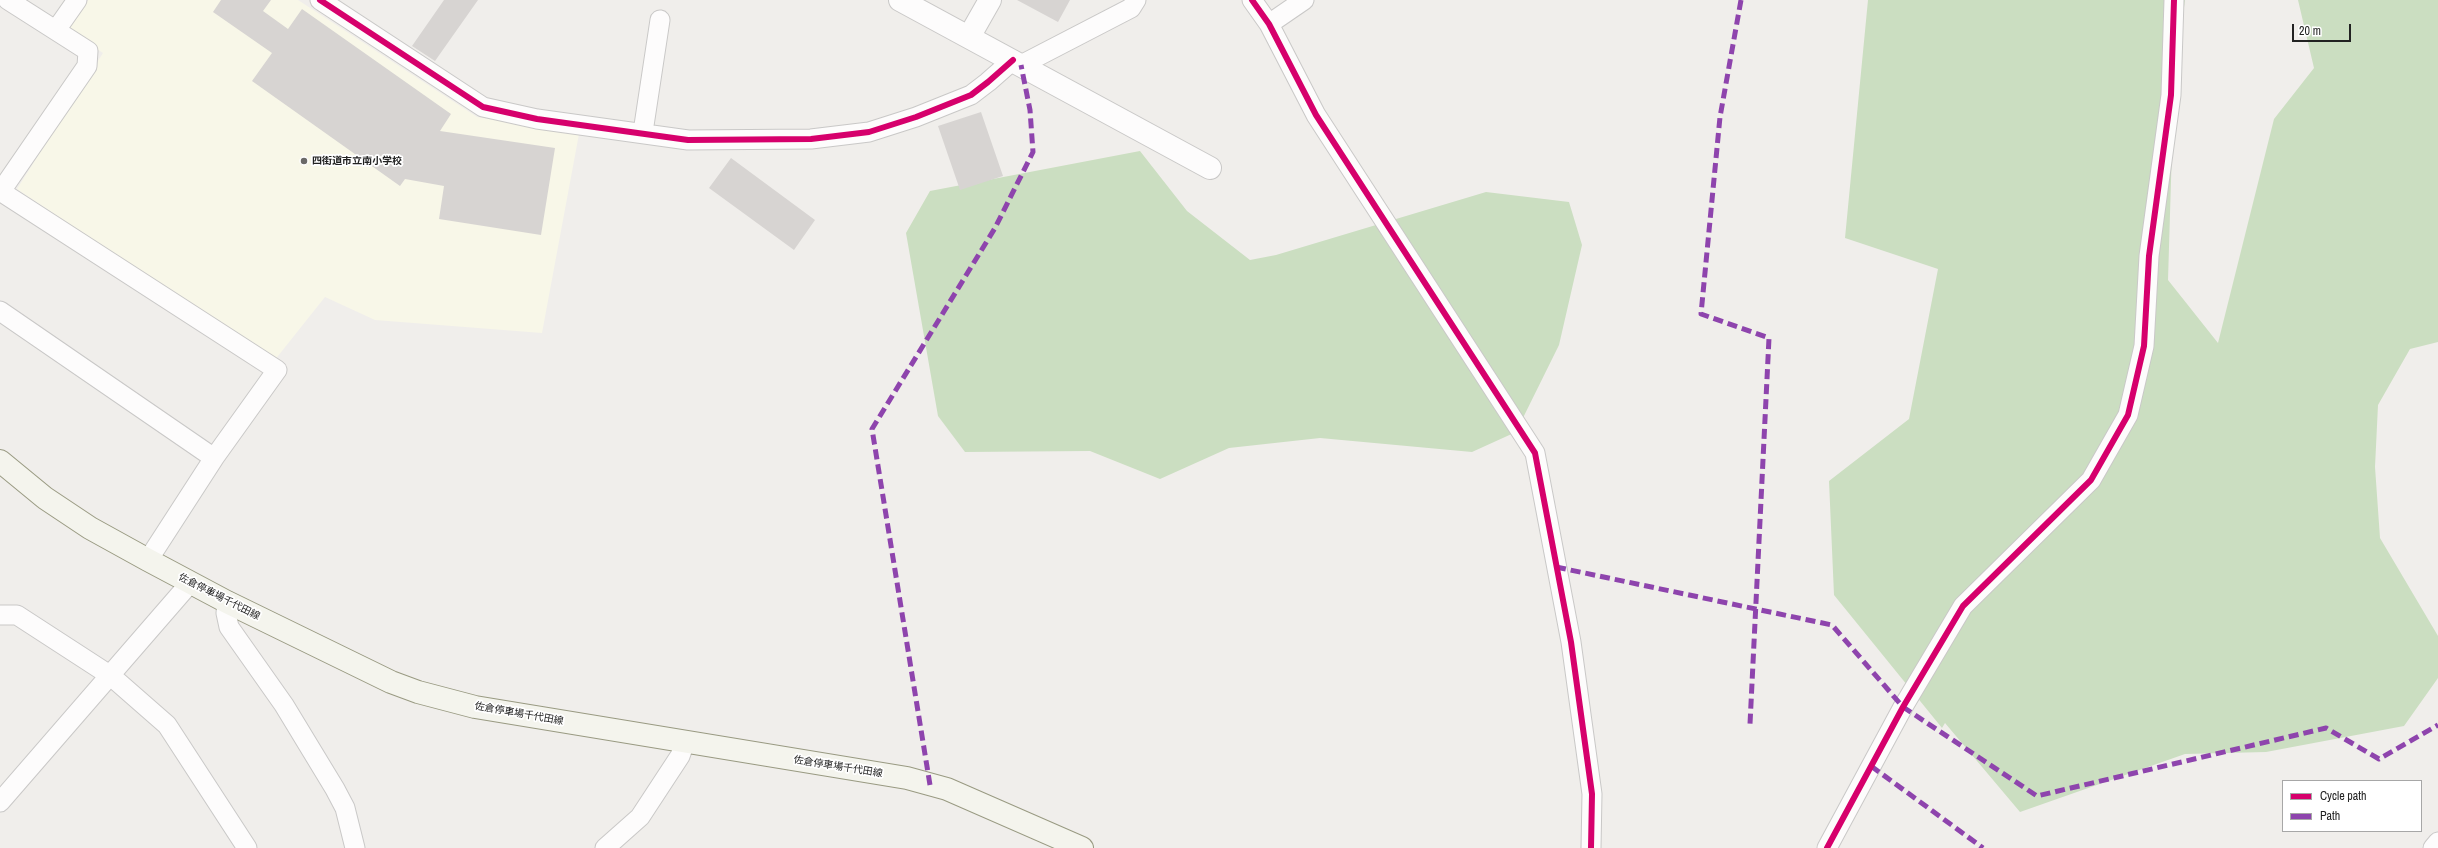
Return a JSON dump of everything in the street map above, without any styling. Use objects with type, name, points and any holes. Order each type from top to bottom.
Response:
[{"type":"main road","name":"佐倉停車場千代田線","points":[[0,461],[45,498],[90,528],[227,602],[391,682],[418,692],[475,707],[907,778],[941,787],[1082,848]]},
{"type":"street","points":[[8,0],[88,51],[87,66],[0,191],[276,370],[214,458],[148,560]]},
{"type":"street","points":[[56,30],[78,0]]},
{"type":"street","points":[[320,0],[483,107],[537,119],[643,132],[688,140],[720,141],[811,139],[869,132],[916,117],[971,94],[1017,62],[1131,8],[1136,0]]},
{"type":"street","points":[[900,0],[1017,62],[1210,168]]},
{"type":"street","points":[[969,37],[990,0]]},
{"type":"street","points":[[1252,0],[1269,24],[1316,115],[1535,453],[1571,642],[1592,794],[1591,848]]},
{"type":"street","points":[[1269,24],[1304,0]]},
{"type":"street","points":[[1826,848],[1903,707],[1963,606],[2091,480],[2128,415],[2144,346],[2149,256],[2171,95],[2174,0]]},
{"type":"street","points":[[643,132],[660,20]]},
{"type":"street","points":[[0,311],[214,458]]},
{"type":"street","points":[[0,802],[111,676],[190,583]]},
{"type":"street","points":[[227,602],[226,613],[229,627],[284,705],[335,789],[344,808],[355,848]]},
{"type":"street","points":[[0,615],[17,615],[111,676],[168,725],[247,848]]},
{"type":"street","points":[[605,848],[640,817],[680,756],[685,742]]},
{"type":"street","points":[[2433,848],[2438,842]]},
{"type":"shaded area","name":"四街道市立南小学校","points":[[88,0],[298,0],[477,117],[579,134],[542,333],[375,320],[325,297],[274,361],[17,189],[103,53],[67,29]]},
{"type":"green space","points":[[1868,0],[2185,0],[2174,82],[2168,280],[2218,343],[2274,119],[2314,68],[2298,0],[2438,0],[2438,342],[2410,349],[2378,405],[2375,467],[2380,538],[2438,636],[2438,678],[2404,726],[2266,752],[2185,754],[2020,812],[1945,723],[1942,728],[1834,595],[1829,481],[1909,419],[1938,269],[1845,238]]},
{"type":"green space","points":[[1140,151],[1187,211],[1250,260],[1276,255],[1486,192],[1569,202],[1582,245],[1559,345],[1516,432],[1472,452],[1320,438],[1229,448],[1160,479],[1090,451],[965,452],[938,416],[906,233],[930,191]]},
{"type":"building","points":[[221,0],[271,0],[263,11],[288,29],[302,9],[451,114],[440,131],[555,148],[541,235],[439,219],[444,186],[405,179],[400,186],[252,81],[272,53],[213,12]]},
{"type":"building","points":[[444,0],[478,0],[435,61],[412,46]]},
{"type":"building","points":[[1017,0],[1070,0],[1058,22]]},
{"type":"building","points":[[981,112],[1003,176],[960,190],[938,126]]},
{"type":"building","points":[[731,158],[815,220],[794,250],[709,188]]},
{"type":"marked path","points":[[1741,0],[1720,117],[1701,314],[1769,338],[1750,724]]},
{"type":"marked path","points":[[930,785],[872,429],[995,228],[1033,152],[1030,110],[1021,65]]},
{"type":"marked path","points":[[1556,567],[1832,625],[1903,707],[2037,796],[2326,728],[2379,759],[2438,725]]},
{"type":"marked path","points":[[1871,766],[1983,848]]},
{"type":"cycle path","points":[[320,0],[483,107],[537,119],[688,140],[811,139],[869,132],[916,117],[971,95],[1013,60]]},
{"type":"cycle path","points":[[1252,0],[1269,24],[1316,115],[1535,453],[1571,642],[1592,794],[1591,848]]},
{"type":"cycle path","points":[[1827,848],[1903,707],[1963,606],[2091,480],[2128,415],[2144,346],[2149,256],[2171,95],[2174,0]]},
{"type":"place","name":"四街道市立南小学校","points":[[304,161]]}]
